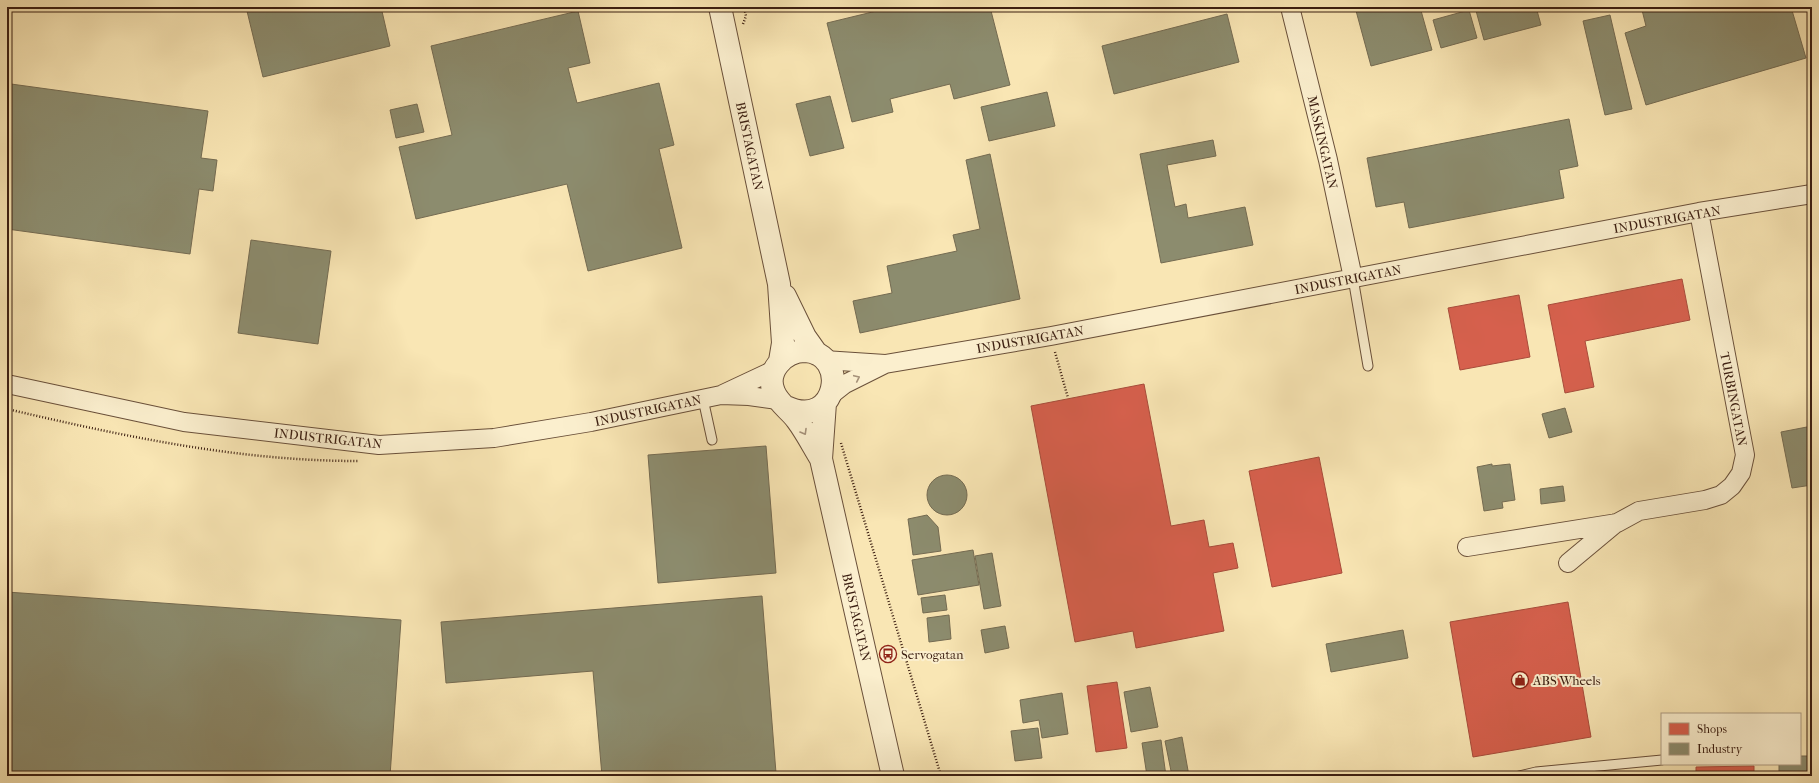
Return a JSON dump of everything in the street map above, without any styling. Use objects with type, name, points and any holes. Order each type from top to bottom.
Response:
[{"type":"street","name":"BRISTAGATAN","points":[[720,7],[780,284],[783,343],[772,380],[773,391],[782,404],[797,420],[821,459],[894,776]]},
{"type":"street","name":"MASKINGATAN","points":[[1290,7],[1328,160],[1353,278]]},
{"type":"street","name":"INDUSTRIGATAN","points":[[821,357],[885,364],[1050,336],[1699,212],[1812,194]]},
{"type":"street","name":"TURBINGATAN","points":[[1568,563],[1617,523],[1639,511],[1705,500],[1721,495],[1732,486],[1741,473],[1745,455],[1699,212]]},
{"type":"street","name":"BRISTAGATAN","points":[[780,284],[805,337],[821,357],[833,376],[833,386],[828,399],[821,459]]},
{"type":"street","points":[[777,365],[789,354],[799,351],[821,357]]},
{"type":"street","name":"INDUSTRIGATAN","points":[[828,399],[845,384],[885,364]]},
{"type":"street","name":"INDUSTRIGATAN","points":[[721,395],[777,365]]},
{"type":"street","name":"INDUSTRIGATAN","points":[[7,384],[184,422],[379,445],[494,438],[591,422],[721,395],[749,396],[782,404]]},
{"type":"street","points":[[782,404],[795,412],[806,412],[816,410],[828,399]]},
{"type":"street","name":"TURBINGATAN","points":[[1467,547],[1617,523]]},
{"type":"lane","points":[[1353,278],[1368,366]]},
{"type":"lane","points":[[703,399],[712,440]]},
{"type":"lane","points":[[1519,776],[1536,772],[1661,760]]},
{"type":"path","points":[[1050,336],[1068,398]]},
{"type":"building: Shops","points":[[1682,279],[1690,320],[1585,341],[1594,387],[1565,393],[1548,305]]},
{"type":"building: Shops","points":[[1519,295],[1530,357],[1460,370],[1448,308]]},
{"type":"building: Shops","points":[[1144,384],[1171,526],[1204,520],[1209,547],[1233,543],[1238,568],[1213,573],[1224,631],[1136,648],[1133,631],[1075,642],[1031,406]]},
{"type":"building: Shops","points":[[1319,457],[1342,573],[1272,587],[1249,471]]},
{"type":"building: Shops","name":"ABS Wheels","points":[[1568,602],[1591,737],[1473,757],[1450,622]]},
{"type":"building: Shops","points":[[1117,682],[1127,748],[1096,752],[1087,686]]},
{"type":"building: Shops","points":[[1754,766],[1754,776],[1696,776],[1696,767]]},
{"type":"building: Industry","points":[[246,7],[381,7],[390,46],[263,77]]},
{"type":"building: Industry","points":[[893,7],[990,7],[1010,85],[954,99],[950,84],[890,99],[893,112],[852,122],[827,23]]},
{"type":"building: Industry","points":[[1355,7],[1420,7],[1432,50],[1371,66]]},
{"type":"building: Industry","points":[[1475,7],[1536,7],[1541,25],[1484,40]]},
{"type":"building: Industry","points":[[1653,7],[1791,7],[1806,58],[1646,105],[1625,33],[1646,26],[1642,10]]},
{"type":"building: Industry","points":[[1469,10],[1477,38],[1441,48],[1433,20]]},
{"type":"building: Industry","points":[[578,11],[590,63],[568,68],[577,103],[659,83],[674,145],[659,149],[682,248],[588,271],[567,184],[416,219],[399,147],[452,135],[431,46]]},
{"type":"building: Industry","points":[[1227,14],[1239,62],[1114,94],[1102,46]]},
{"type":"building: Industry","points":[[1610,15],[1632,109],[1605,115],[1583,21]]},
{"type":"building: Industry","points":[[11,84],[208,111],[201,158],[217,160],[213,191],[199,189],[190,254],[7,229],[7,110]]},
{"type":"building: Industry","points":[[1047,92],[1055,126],[989,141],[981,107]]},
{"type":"building: Industry","points":[[830,96],[844,148],[810,156],[796,104]]},
{"type":"building: Industry","points":[[417,104],[424,132],[396,138],[390,110]]},
{"type":"building: Industry","points":[[1569,119],[1578,166],[1559,170],[1564,198],[1409,228],[1404,202],[1376,207],[1367,158]]},
{"type":"building: Industry","points":[[1213,140],[1216,156],[1167,165],[1175,207],[1186,204],[1188,218],[1245,207],[1253,245],[1161,263],[1140,154]]},
{"type":"building: Industry","points":[[990,154],[1020,299],[860,333],[853,301],[892,293],[887,266],[957,251],[953,235],[980,229],[966,160]]},
{"type":"building: Industry","points":[[251,240],[331,251],[318,344],[238,333]]},
{"type":"building: Industry","points":[[1565,408],[1572,432],[1549,438],[1542,414]]},
{"type":"building: Industry","points":[[1812,426],[1812,485],[1792,488],[1781,432]]},
{"type":"building: Industry","points":[[766,446],[776,573],[658,583],[648,455]]},
{"type":"building: Industry","points":[[1492,464],[1492,466],[1510,464],[1515,500],[1502,502],[1503,508],[1484,511],[1477,467]]},
{"type":"building: Industry","points":[[951,475],[958,478],[964,484],[967,495],[966,503],[958,512],[951,515],[943,515],[936,512],[928,503],[927,491],[930,484],[939,476]]},
{"type":"building: Industry","points":[[1563,486],[1565,501],[1541,504],[1540,489]]},
{"type":"building: Industry","points":[[927,515],[938,527],[941,551],[913,555],[908,519]]},
{"type":"building: Industry","points":[[973,550],[979,585],[918,595],[912,560]]},
{"type":"building: Industry","points":[[992,553],[1001,606],[984,609],[975,556]]},
{"type":"building: Industry","points":[[7,592],[401,620],[390,776],[7,776]]},
{"type":"building: Industry","points":[[945,595],[947,610],[923,613],[921,598]]},
{"type":"building: Industry","points":[[762,596],[776,773],[737,776],[602,776],[593,671],[446,683],[441,622]]},
{"type":"building: Industry","points":[[949,615],[951,639],[929,642],[927,618]]},
{"type":"building: Industry","points":[[1005,626],[1009,648],[985,653],[981,630]]},
{"type":"building: Industry","points":[[1403,630],[1408,658],[1331,672],[1326,644]]},
{"type":"building: Industry","points":[[1150,687],[1158,727],[1131,732],[1124,692]]},
{"type":"building: Industry","points":[[1062,693],[1068,734],[1042,738],[1039,720],[1023,723],[1020,700]]},
{"type":"building: Industry","points":[[1038,728],[1042,758],[1015,761],[1011,731]]},
{"type":"building: Industry","points":[[1182,737],[1189,776],[1172,776],[1165,741]]},
{"type":"building: Industry","points":[[1161,740],[1166,776],[1147,776],[1142,743]]},
{"type":"building: Industry","points":[[1801,756],[1812,756],[1812,776],[1779,776],[1779,765],[1801,765]]},
{"type":"place","name":"Servogatan","points":[[888,654]]},
{"type":"place","name":"ABS Wheels","points":[[1520,680]]}]
